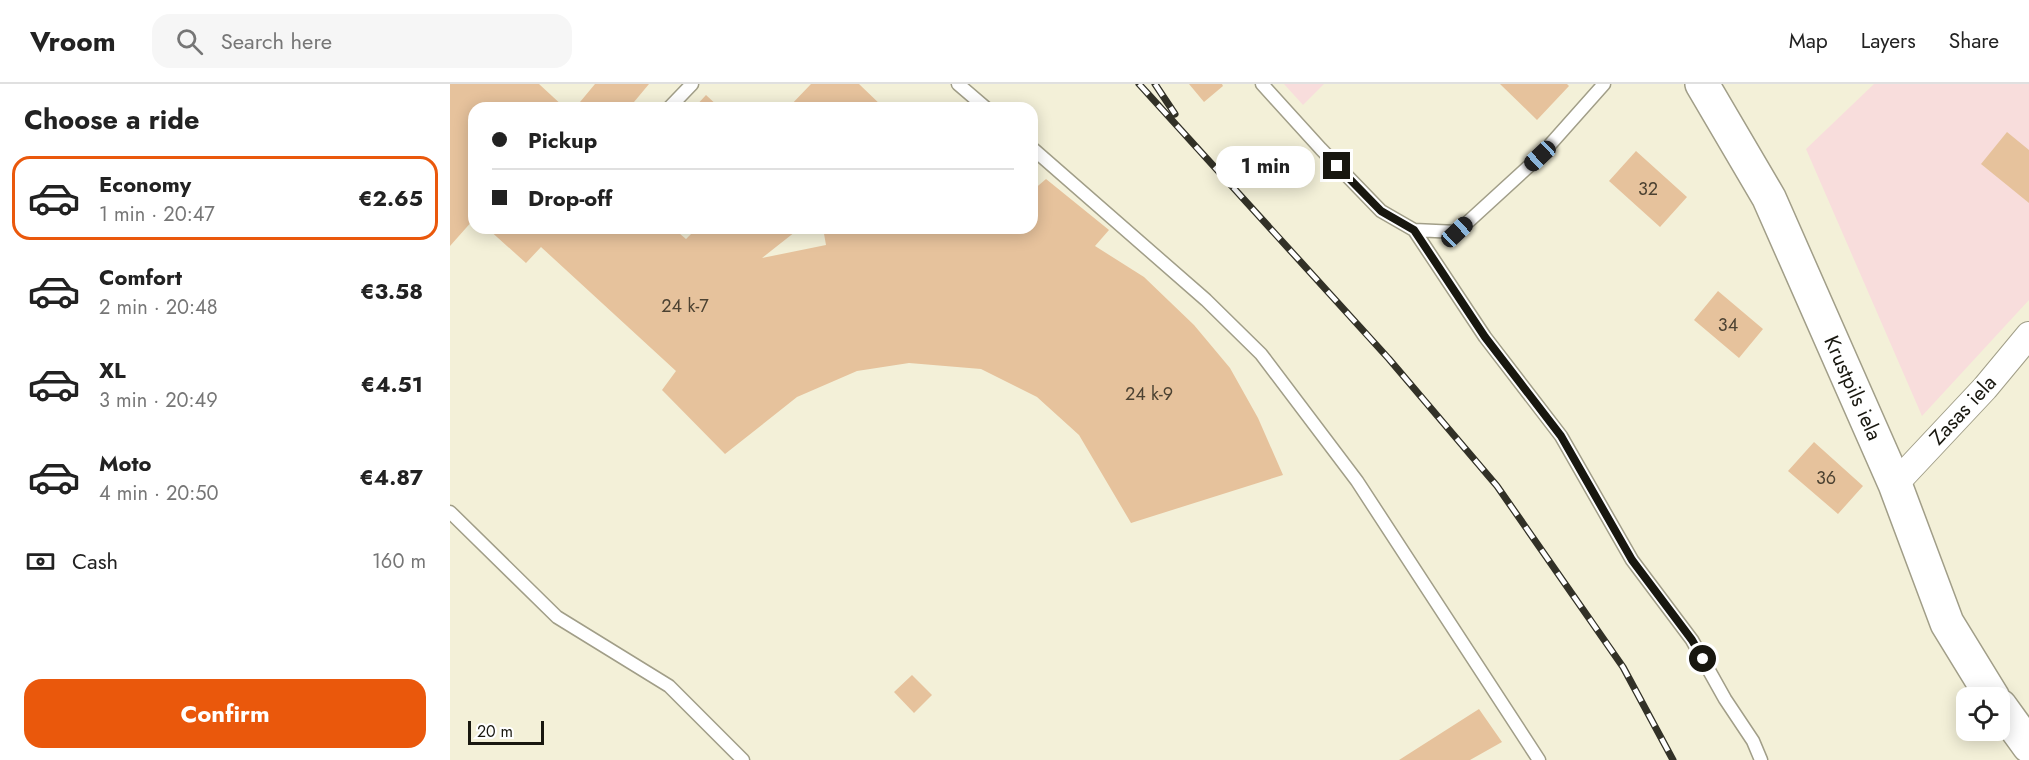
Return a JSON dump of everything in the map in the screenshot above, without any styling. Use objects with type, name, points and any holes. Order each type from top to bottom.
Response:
[{"type":"main road","name":"Krustpils iela","points":[[1702,84],[1769,198],[1895,484],[1947,623],[1986,687]]},
{"type":"main road","points":[[2010,720],[2029,746]]},
{"type":"street","name":"Zasas iela","points":[[1895,484],[1985,388],[2029,335]]},
{"type":"lane","points":[[675,102],[692,84]]},
{"type":"lane","points":[[958,84],[979,102]]},
{"type":"lane","points":[[1262,84],[1381,211],[1414,230],[1485,337],[1561,436],[1632,560],[1692,640],[1725,699],[1753,741],[1761,760]]},
{"type":"lane","points":[[1414,230],[1457,232],[1540,156],[1604,84]]},
{"type":"lane","points":[[1038,153],[1206,300],[1261,354],[1357,481],[1539,760]]},
{"type":"lane","points":[[450,512],[557,616],[669,686],[743,760]]},
{"type":"shaded area","points":[[1284,84],[1324,84],[1303,105]]},
{"type":"shaded area","points":[[1874,84],[2029,84],[2029,300],[1922,416],[1806,149]]},
{"type":"building","points":[[450,84],[539,84],[558,102],[468,102],[468,226],[450,246]]},
{"type":"building","points":[[595,84],[649,84],[634,102],[580,102]]},
{"type":"building","points":[[811,84],[859,84],[878,102],[794,102]]},
{"type":"building","points":[[1189,84],[1222,84],[1223,86],[1204,102]]},
{"type":"building","points":[[1500,84],[1567,84],[1569,86],[1537,120]]},
{"type":"building","points":[[706,95],[714,102],[700,102]]},
{"type":"building","points":[[2007,132],[2029,150],[2029,203],[1981,164]]},
{"type":"building","points":[[1636,151],[1687,197],[1660,227],[1609,181]]},
{"type":"building","points":[[1046,179],[1109,230],[1095,246],[1144,277],[1194,325],[1230,368],[1258,418],[1283,475],[1131,523],[1079,435],[1037,397],[981,369],[909,363],[857,371],[797,397],[725,454],[662,390],[676,371],[541,247],[526,263],[494,234],[680,234],[686,239],[691,234],[792,234],[762,258],[826,245],[824,234],[1038,234],[1038,186]]},
{"type":"building","points":[[1718,291],[1763,329],[1739,358],[1694,320]]},
{"type":"building","points":[[1814,442],[1863,486],[1838,514],[1788,471]]},
{"type":"building","points":[[912,675],[932,695],[914,713],[894,692]]},
{"type":"building","points":[[1479,709],[1502,742],[1470,760],[1399,760]]},
{"type":"railway","points":[[1139,84],[1389,359],[1497,486],[1623,667],[1673,760]]},
{"type":"railway","points":[[1155,84],[1175,114]]},
{"type":"route","points":[[1337,166],[1381,211],[1414,230],[1485,337],[1561,436],[1632,560],[1692,640],[1703,659]]}]
